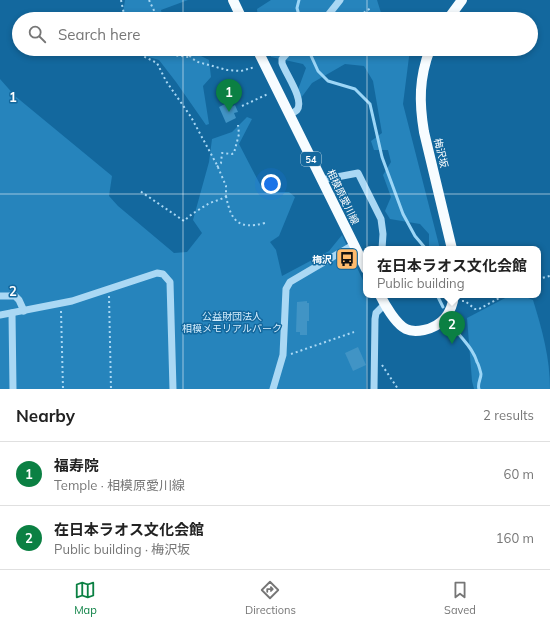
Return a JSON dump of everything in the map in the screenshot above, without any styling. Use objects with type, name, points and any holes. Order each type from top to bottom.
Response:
[{"type":"main road","points":[[233,0],[239,12]]},
{"type":"main road","points":[[453,12],[462,0]]},
{"type":"main road","name":"相模原愛川線","points":[[260,56],[363,263]]},
{"type":"main road","name":"梅沢坂","points":[[428,56],[421,79],[420,97],[424,132],[451,246]]},
{"type":"main road","points":[[382,300],[395,318],[406,329],[418,332],[438,325],[444,320],[449,312],[453,298]]},
{"type":"street","points":[[331,12],[340,0]]},
{"type":"street","points":[[285,56],[282,59],[282,63],[296,92],[299,104],[297,110],[289,115]]},
{"type":"street","points":[[321,180],[358,173],[381,219],[383,234],[382,246]]},
{"type":"street","points":[[273,389],[283,355],[285,292],[290,282],[353,244]]},
{"type":"street","points":[[0,315],[61,304],[157,273],[163,274],[170,282],[173,389]]},
{"type":"street","points":[[0,296],[15,296],[19,300],[24,311]]},
{"type":"street","points":[[374,389],[375,319],[382,300]]},
{"type":"street","points":[[12,313],[13,389]]},
{"type":"path","points":[[121,0],[124,12]]},
{"type":"path","points":[[149,0],[155,12]]},
{"type":"path","points":[[365,12],[371,8]]},
{"type":"path","points":[[143,56],[157,63],[166,81],[191,117],[226,186],[226,196],[231,216],[241,224],[254,226],[265,223]]},
{"type":"path","points":[[182,56],[190,57],[198,62],[233,71],[252,68],[263,63]]},
{"type":"path","points":[[242,106],[277,91]]},
{"type":"path","points":[[217,167],[221,163],[222,153],[234,153],[239,134],[238,125]]},
{"type":"path","points":[[140,191],[184,221],[190,215],[208,204],[226,196]]},
{"type":"path","points":[[109,289],[111,389]]},
{"type":"path","points":[[456,298],[465,301],[474,309],[479,309],[499,298]]},
{"type":"path","points":[[61,304],[62,389]]},
{"type":"path","points":[[283,355],[287,356],[354,332]]},
{"type":"path","points":[[374,362],[381,363],[398,389]]},
{"type":"green space","points":[[125,0],[188,0],[161,10],[161,12],[123,12]]},
{"type":"green space","points":[[271,0],[377,0],[381,12],[257,12],[257,9]]},
{"type":"green space","points":[[145,56],[201,56],[209,60],[211,77],[203,86],[209,124],[206,125],[159,60]]},
{"type":"green space","points":[[409,56],[403,104],[439,246],[429,246],[429,234],[420,224],[390,219],[385,211],[391,197],[383,175],[391,162],[388,150],[374,150],[371,141],[382,133],[373,81],[364,66],[345,64],[312,83],[301,98],[296,95],[306,68],[303,64],[271,57]]},
{"type":"green space","name":"公益財団法人 相模メモリアルパーク","points":[[0,79],[15,96],[112,176],[109,196],[118,206],[174,253],[187,252],[202,233],[193,220],[209,162],[212,139],[232,132],[247,117],[252,119],[239,144],[264,192],[289,192],[295,197],[279,236],[270,242],[276,250],[282,276],[329,251],[342,235],[363,280],[363,298],[368,298],[366,389],[0,389]]},
{"type":"green space","points":[[505,298],[528,298],[533,300],[545,344],[549,366],[550,389],[474,389],[472,381],[467,318]]},
{"type":"building","points":[[229,102],[231,107],[235,105],[238,112],[234,113],[236,118],[226,123],[219,107]]},
{"type":"building","points":[[307,301],[307,303],[309,303],[309,321],[307,321],[307,335],[300,335],[300,332],[296,332],[297,302]]},
{"type":"building","points":[[358,347],[366,365],[353,371],[345,353]]},
{"type":"waterway","points":[[298,12],[297,8],[299,0]]},
{"type":"waterway","points":[[311,56],[318,71],[328,81],[355,89],[370,104],[382,157],[403,214],[415,236],[423,246]]},
{"type":"waterway","points":[[438,298],[443,307]]},
{"type":"waterway","points":[[453,326],[473,352],[479,366],[481,374],[478,385],[479,389]]},
{"type":"place","name":"福寿院","points":[[229,112]]},
{"type":"place","name":"梅沢","points":[[347,259]]},
{"type":"place","name":"在日本ラオス文化会館","points":[[452,344]]}]
